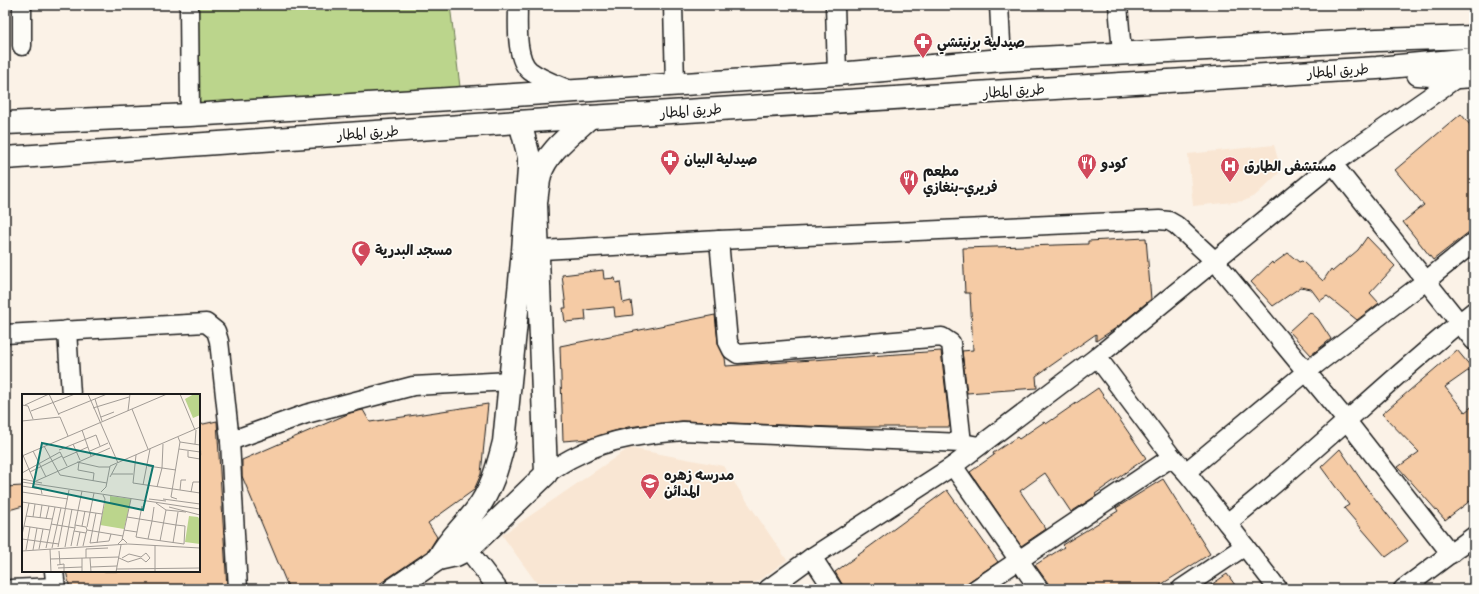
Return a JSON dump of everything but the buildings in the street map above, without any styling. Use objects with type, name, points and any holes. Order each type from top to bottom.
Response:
[{"type":"main road","points":[[1377,40],[1412,29],[1474,23]]},
{"type":"main road","points":[[1377,40],[1474,37]]},
{"type":"main road","name":"طريق المطار","points":[[5,123],[190,115],[837,74],[1002,60],[1377,40]]},
{"type":"main road","points":[[1377,68],[1474,59]]},
{"type":"main road","name":"طريق المطار","points":[[5,158],[590,117],[1377,68]]},
{"type":"main road","points":[[1377,68],[1431,76],[1466,77]]},
{"type":"main road","points":[[462,541],[475,512],[484,498],[497,467],[504,442],[511,381],[531,251],[540,175],[554,150],[590,117]]},
{"type":"main road","points":[[394,589],[438,559],[447,542],[462,541],[546,474],[531,251],[529,158],[520,122]]},
{"type":"street","points":[[22,5],[22,46]]},
{"type":"street","points":[[189,5],[190,115]]},
{"type":"street","points":[[518,5],[520,57],[524,65],[533,74],[572,91]]},
{"type":"street","points":[[674,5],[675,84]]},
{"type":"street","points":[[835,5],[837,74]]},
{"type":"street","points":[[999,5],[1002,60]]},
{"type":"street","points":[[1118,5],[1122,53]]},
{"type":"street","points":[[768,589],[812,557],[953,466],[1097,357],[1333,164],[1466,77]]},
{"type":"street","points":[[1333,164],[1427,280],[1474,341]]},
{"type":"street","points":[[531,251],[719,240],[1159,220],[1169,221],[1176,225],[1215,261],[1346,420],[1450,554]]},
{"type":"street","points":[[719,240],[728,342],[732,350],[738,354],[942,337],[951,343],[962,443]]},
{"type":"street","points":[[1186,472],[1306,372],[1427,280],[1474,242]]},
{"type":"street","points":[[1227,523],[1284,477],[1346,420],[1459,322],[1474,311]]},
{"type":"street","points":[[5,334],[206,323],[216,331],[219,341],[230,441],[238,589]]},
{"type":"street","points":[[67,330],[71,394]]},
{"type":"street","points":[[1097,357],[1172,458],[1186,472],[1278,589]]},
{"type":"street","points":[[230,441],[306,414],[413,386],[511,381]]},
{"type":"street","points":[[546,474],[579,454],[608,443],[647,434],[683,431],[962,443],[979,446]]},
{"type":"street","points":[[976,589],[1172,458]]},
{"type":"street","points":[[953,466],[1039,589]]},
{"type":"street","points":[[1402,589],[1474,536]]},
{"type":"street","points":[[462,541],[498,589]]},
{"type":"street","points":[[1182,589],[1245,546]]},
{"type":"street","points":[[812,557],[833,589]]},
{"type":"street","points":[[11,589],[55,582]]},
{"type":"shaded area","name":"مستشفى الطارق","points":[[1274,145],[1281,171],[1256,195],[1244,201],[1193,206],[1188,154]]},
{"type":"shaded area","name":"مدرسه زهره المدائن","points":[[629,448],[723,466],[787,560],[747,589],[541,589],[502,535]]},
{"type":"green space","points":[[193,5],[450,5],[461,95],[193,111]]},
{"type":"place","name":"صيدلية برنيتشي","points":[[923,59]]},
{"type":"place","name":"صيدلية البيان","points":[[670,176]]},
{"type":"place","name":"كودو","points":[[1087,180]]},
{"type":"place","name":"مستشفى الطارق","points":[[1230,183]]},
{"type":"place","name":"مطعم فريري-بنغازي","points":[[909,196]]},
{"type":"place","name":"مسجد البدرية","points":[[361,267]]},
{"type":"place","name":"مدرسه زهره المدائن","points":[[650,500]]}]
